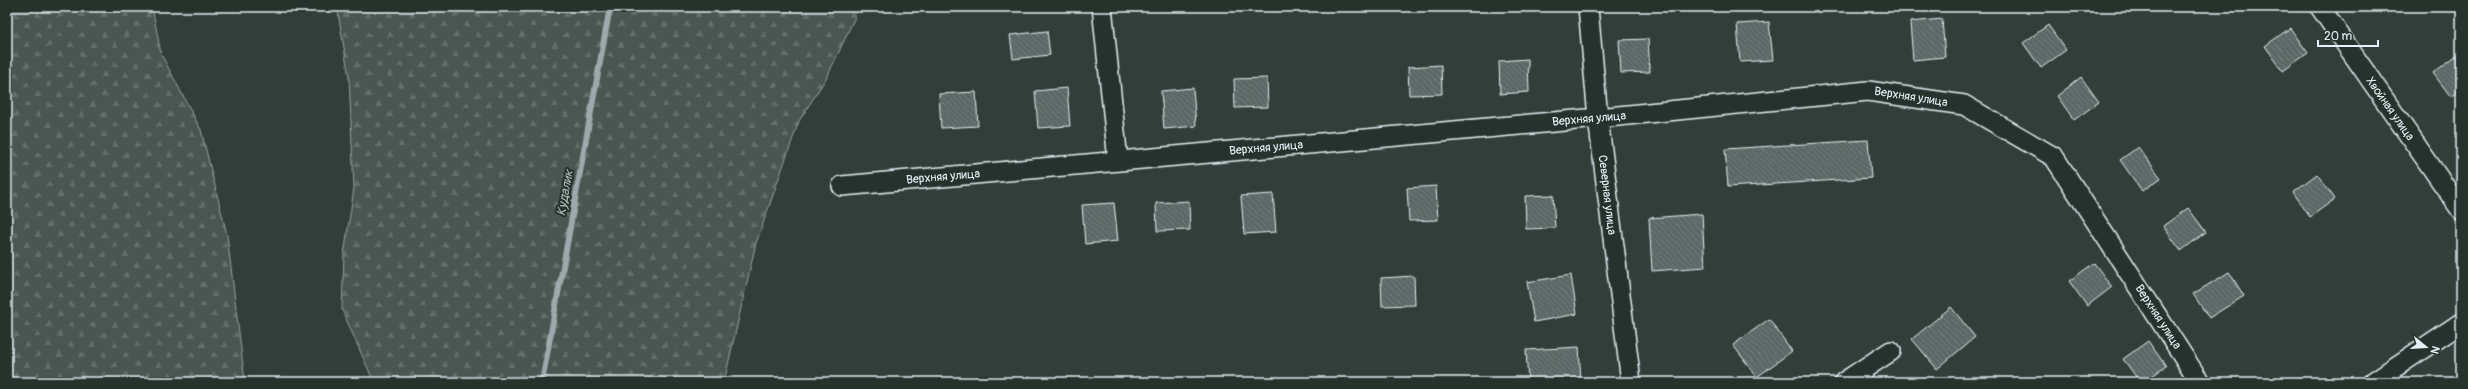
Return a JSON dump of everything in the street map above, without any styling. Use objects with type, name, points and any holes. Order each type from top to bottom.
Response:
[{"type":"street","points":[[1102,7],[1118,162]]},
{"type":"street","name":"Северная улица","points":[[1588,7],[1598,118],[1630,382]]},
{"type":"street","name":"Хвойная улица","points":[[2320,7],[2461,210]]},
{"type":"street","name":"Верхняя улица","points":[[842,186],[1598,118],[1868,91],[1964,105],[2054,156],[2200,382]]},
{"type":"street","points":[[2373,382],[2461,323]]},
{"type":"street","points":[[1844,382],[1891,351]]},
{"type":"green space","points":[[7,7],[152,7],[161,54],[201,130],[227,235],[245,382],[7,382]]},
{"type":"green space","points":[[337,7],[857,7],[855,17],[828,75],[799,121],[756,243],[724,382],[374,382],[342,310],[344,255],[354,188],[349,77]]},
{"type":"building","points":[[1942,19],[1945,57],[1913,60],[1910,22]]},
{"type":"building","points":[[1769,22],[1773,60],[1740,62],[1737,24]]},
{"type":"building","points":[[2048,25],[2066,50],[2041,68],[2023,43]]},
{"type":"building","points":[[2290,28],[2308,53],[2283,71],[2265,46]]},
{"type":"building","points":[[1047,31],[1050,55],[1013,59],[1010,35]]},
{"type":"building","points":[[1648,39],[1650,72],[1621,73],[1619,40]]},
{"type":"building","points":[[2461,52],[2461,90],[2451,97],[2433,73]]},
{"type":"building","points":[[1528,59],[1529,92],[1500,94],[1499,61]]},
{"type":"building","points":[[1441,65],[1442,94],[1409,95],[1408,67]]},
{"type":"building","points":[[2081,77],[2099,102],[2074,120],[2057,96]]},
{"type":"building","points":[[1267,78],[1268,107],[1235,108],[1234,79]]},
{"type":"building","points":[[1067,88],[1070,126],[1038,128],[1035,91]]},
{"type":"building","points":[[1193,88],[1196,126],[1164,129],[1161,91]]},
{"type":"building","points":[[976,92],[978,126],[941,128],[939,94]]},
{"type":"building","points":[[1868,140],[1871,178],[1728,187],[1725,149]]},
{"type":"building","points":[[2138,147],[2161,178],[2142,191],[2120,160]]},
{"type":"building","points":[[2317,174],[2335,199],[2310,217],[2293,192]]},
{"type":"building","points":[[1436,186],[1438,220],[1409,221],[1407,188]]},
{"type":"building","points":[[1273,194],[1276,232],[1244,234],[1241,196]]},
{"type":"building","points":[[1553,195],[1555,228],[1526,229],[1525,196]]},
{"type":"building","points":[[1189,201],[1190,230],[1157,231],[1156,203]]},
{"type":"building","points":[[1114,203],[1118,241],[1085,244],[1082,205]]},
{"type":"building","points":[[2188,208],[2206,232],[2181,251],[2163,226]]},
{"type":"building","points":[[1702,214],[1705,267],[1652,271],[1649,218]]},
{"type":"building","points":[[2094,263],[2112,287],[2087,306],[2069,281]]},
{"type":"building","points":[[2229,272],[2244,296],[2209,318],[2193,294]]},
{"type":"building","points":[[1571,275],[1577,314],[1534,322],[1527,282]]},
{"type":"building","points":[[1414,276],[1415,305],[1382,306],[1381,278]]},
{"type":"building","points":[[1951,307],[1975,337],[1937,369],[1912,339]]},
{"type":"building","points":[[1769,319],[1792,351],[1757,377],[1733,345]]},
{"type":"building","points":[[2148,341],[2166,366],[2144,382],[2140,382],[2123,359]]},
{"type":"building","points":[[1579,347],[1581,382],[1528,382],[1526,350]]},
{"type":"waterway","name":"Кудалик","points":[[542,382],[610,7]]}]
